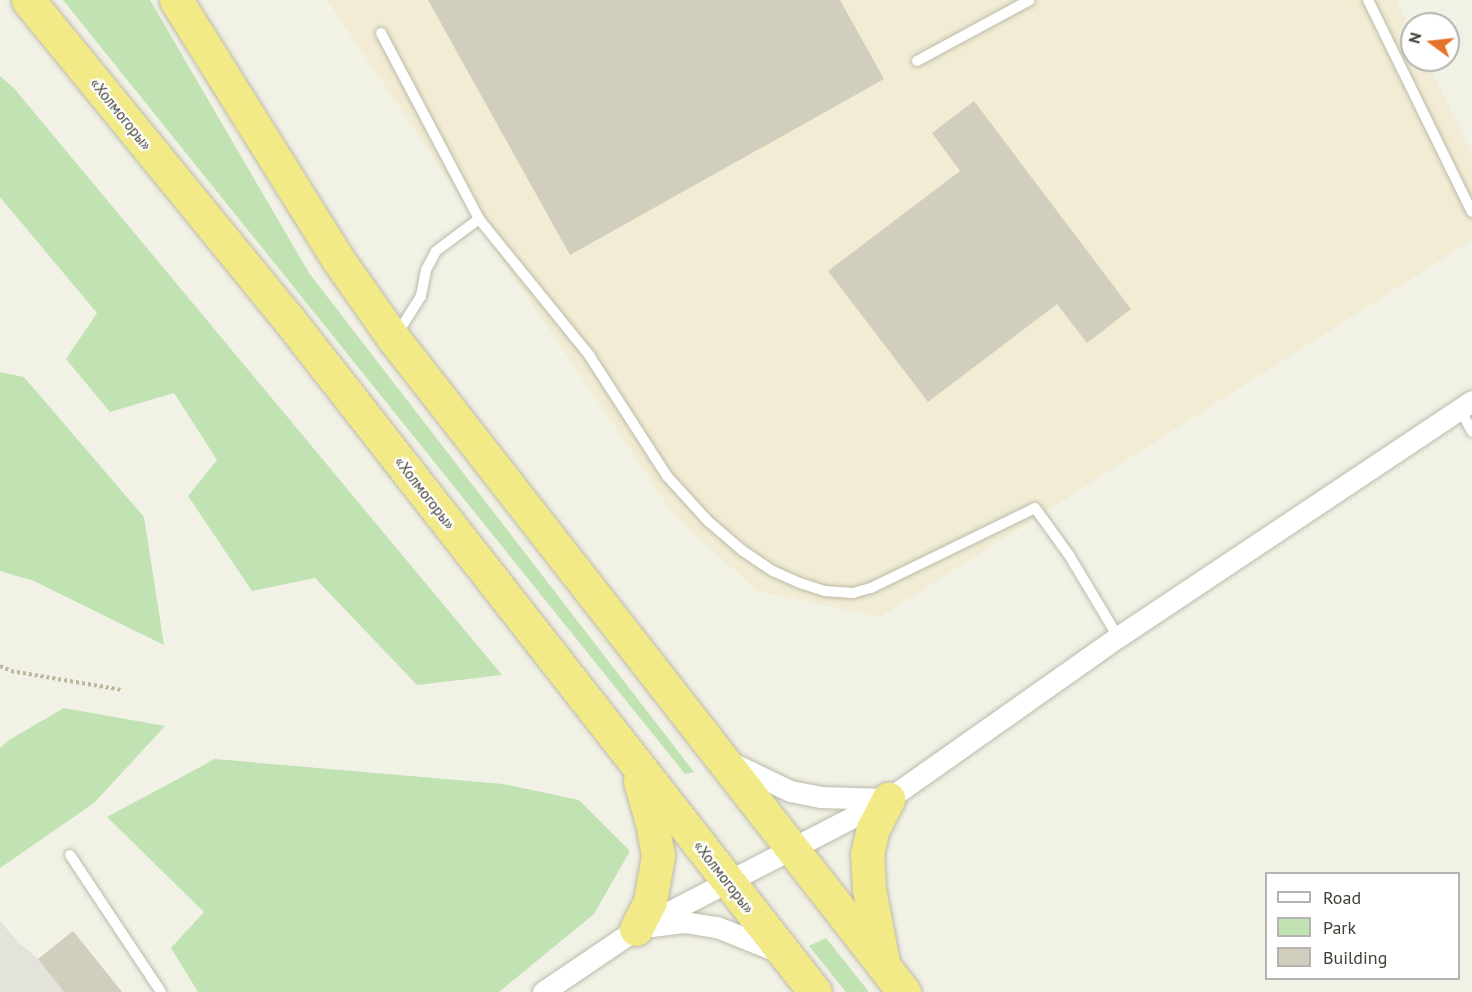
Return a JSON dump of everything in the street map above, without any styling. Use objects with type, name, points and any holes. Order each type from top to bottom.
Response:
[{"type":"highway","name":"«Холмогоры»","points":[[28,0],[286,316],[815,992]]},
{"type":"highway","points":[[176,0],[339,261],[394,339],[904,992]]},
{"type":"highway","points":[[634,762],[652,823],[658,856],[650,901],[636,929]]},
{"type":"highway","points":[[884,966],[869,889],[867,854],[873,829],[888,799]]},
{"type":"street","points":[[543,992],[636,929],[888,799],[1118,638],[1466,405]]},
{"type":"street","points":[[718,755],[766,782],[790,792],[820,797],[888,799]]},
{"type":"street","points":[[636,929],[684,922],[708,925],[746,937],[784,954]]},
{"type":"lane","points":[[917,61],[1030,0]]},
{"type":"lane","points":[[1368,0],[1472,212]]},
{"type":"lane","points":[[381,33],[479,219],[590,355],[667,476],[708,521],[758,561],[800,583],[825,591],[853,593],[870,588],[1035,508],[1069,555],[1118,638]]},
{"type":"lane","points":[[394,339],[420,296],[426,270],[436,251],[479,219]]},
{"type":"lane","points":[[1466,405],[1472,432]]},
{"type":"lane","points":[[70,855],[161,992]]},
{"type":"path","points":[[0,666],[11,671],[122,690]]},
{"type":"shaded area","points":[[327,0],[1396,0],[1402,12],[1400,12],[1400,72],[1432,72],[1472,154],[1472,240],[880,617],[757,591],[675,516]]},
{"type":"shaded area","points":[[0,921],[18,942],[38,959],[73,931],[122,992],[0,992]]},
{"type":"green space","points":[[63,0],[150,0],[309,273],[694,772],[685,774]]},
{"type":"green space","points":[[0,76],[13,87],[502,675],[417,685],[315,578],[252,591],[188,496],[217,460],[174,393],[110,412],[66,359],[97,313],[0,197]]},
{"type":"green space","points":[[0,372],[24,377],[144,517],[164,645],[34,581],[0,571]]},
{"type":"green space","points":[[64,708],[165,726],[94,803],[0,868],[0,748],[9,740]]},
{"type":"green space","points":[[215,759],[503,784],[579,800],[630,851],[594,914],[499,992],[198,992],[171,948],[204,912],[107,817]]},
{"type":"green space","points":[[826,938],[869,992],[846,992],[809,946]]},
{"type":"building","points":[[428,0],[840,0],[884,79],[570,255]]},
{"type":"building","points":[[974,101],[1131,309],[1087,343],[1057,304],[928,402],[828,271],[960,171],[932,133]]},
{"type":"building","points":[[73,931],[122,992],[64,992],[38,959]]}]
